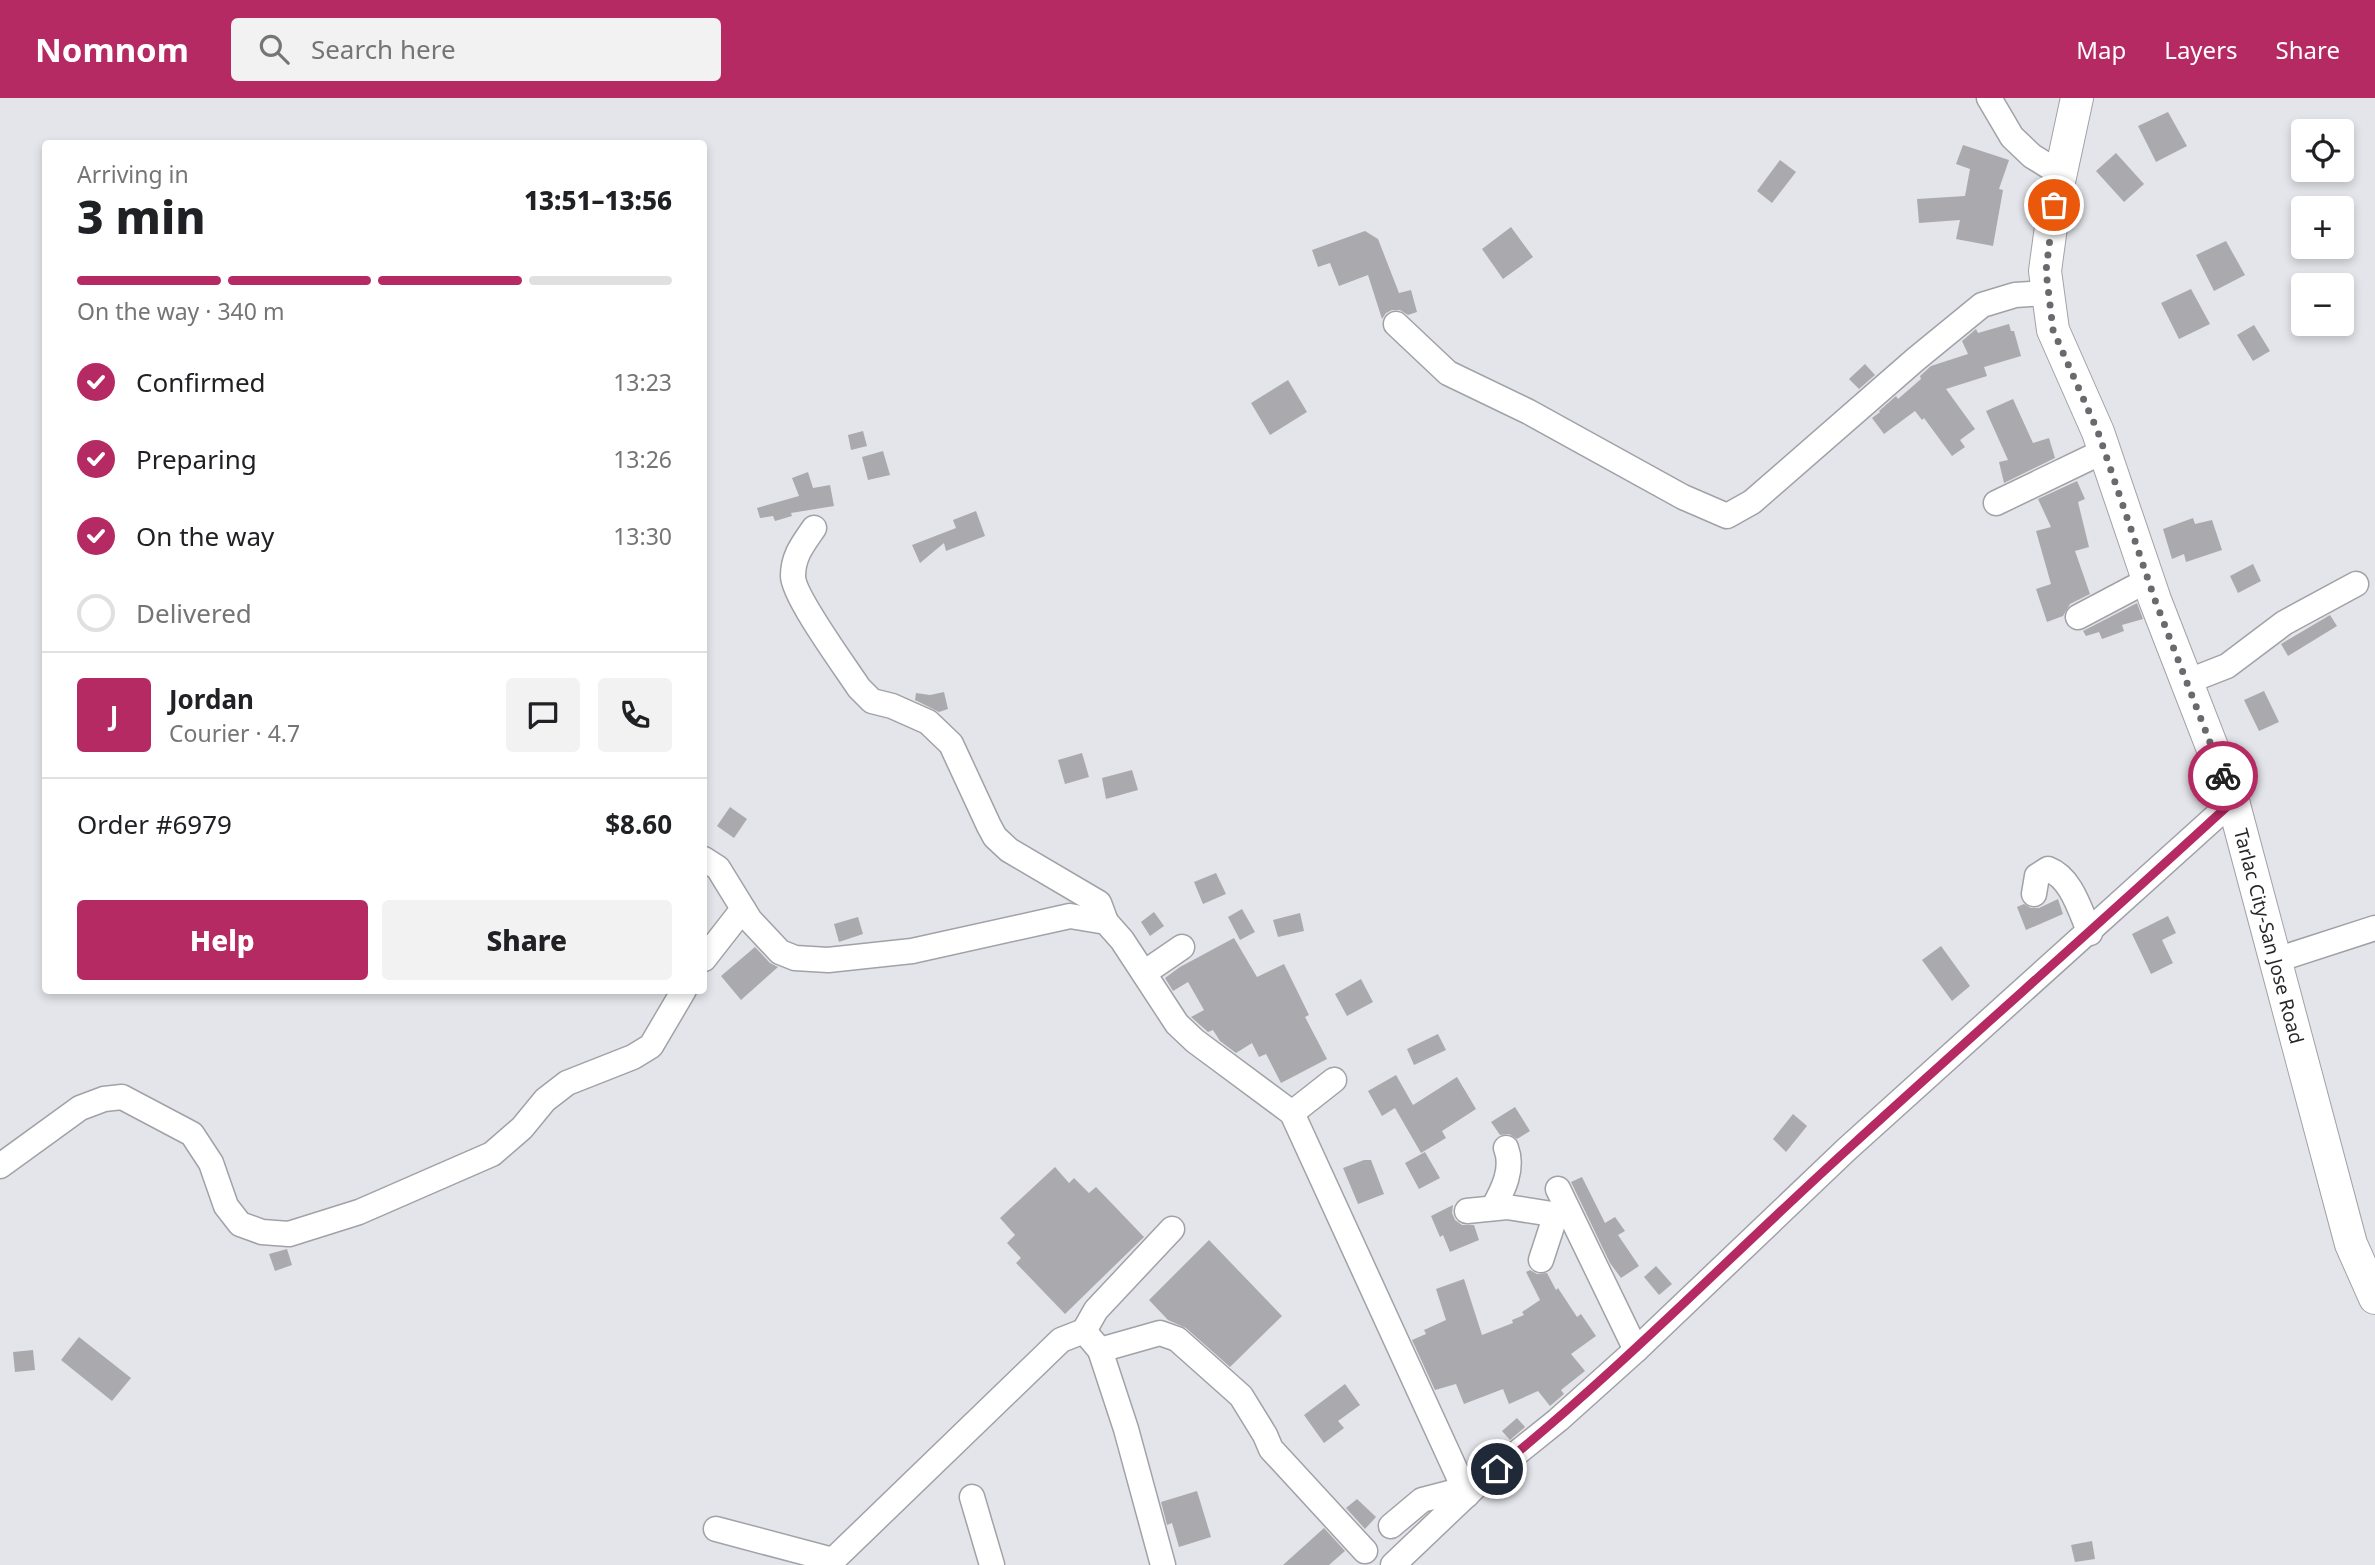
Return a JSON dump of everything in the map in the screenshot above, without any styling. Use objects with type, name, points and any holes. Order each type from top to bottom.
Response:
[{"type":"main road","name":"Tarlac City-San Jose Road","points":[[2077,98],[2054,205],[2046,271],[2053,330],[2098,432],[2148,580],[2233,801],[2351,1244],[2375,1298]]},
{"type":"street","points":[[1989,98],[2012,137],[2032,156],[2061,174]]},
{"type":"street","points":[[1396,324],[1448,373],[1530,412],[1683,497],[1727,516],[1752,502],[1982,305],[2015,295],[2048,293]]},
{"type":"street","points":[[1996,503],[2104,451]]},
{"type":"street","points":[[814,528],[796,554],[793,579],[800,597],[859,688],[872,701],[892,706],[928,722],[951,744],[995,837],[1009,850],[1099,903],[1106,922],[1122,940],[1177,1024],[1195,1041],[1292,1113],[1465,1492]]},
{"type":"street","points":[[2078,617],[2148,580]]},
{"type":"street","points":[[2186,682],[2227,666],[2284,623],[2356,584]]},
{"type":"street","points":[[1393,1565],[1465,1492],[1558,1420],[1636,1350],[1847,1149],[2090,933],[2233,801]]},
{"type":"street","points":[[707,861],[718,868],[750,920],[780,952],[795,958],[828,960],[912,951],[1070,916],[1106,922]]},
{"type":"street","points":[[2034,894],[2037,876],[2048,869],[2060,874],[2090,933]]},
{"type":"street","points":[[707,955],[743,909]]},
{"type":"street","points":[[2276,960],[2375,928]]},
{"type":"street","points":[[1144,973],[1182,947]]},
{"type":"street","points":[[0,1166],[80,1108],[104,1099],[122,1097],[192,1135],[211,1163],[226,1206],[240,1224],[262,1232],[289,1234],[359,1212],[492,1154],[522,1128],[545,1100],[567,1083],[633,1057],[651,1046],[682,994]]},
{"type":"street","points":[[1292,1113],[1334,1080]]},
{"type":"street","points":[[1493,1208],[1506,1184],[1509,1156],[1506,1148]]},
{"type":"street","points":[[1558,1189],[1564,1216],[1636,1350]]},
{"type":"street","points":[[1467,1210],[1507,1207],[1564,1216]]},
{"type":"street","points":[[1541,1260],[1564,1216]]},
{"type":"street","points":[[716,1529],[830,1563],[1060,1340],[1084,1331],[1096,1310],[1172,1229]]},
{"type":"street","points":[[1084,1331],[1100,1350],[1126,1429],[1163,1565]]},
{"type":"street","points":[[1100,1350],[1160,1333],[1177,1339],[1241,1396],[1271,1450],[1372,1544],[1422,1500],[1465,1492]]},
{"type":"street","points":[[972,1497],[992,1565]]},
{"type":"building","points":[[2168,112],[2187,146],[2156,162],[2138,126]]},
{"type":"building","points":[[1963,145],[2009,160],[1999,189],[2003,190],[1993,246],[1956,239],[1960,220],[1919,223],[1917,199],[1965,196],[1970,169],[1956,164]]},
{"type":"building","points":[[2116,153],[2144,184],[2124,202],[2096,171]]},
{"type":"building","points":[[1780,160],[1796,172],[1772,203],[1757,191]]},
{"type":"building","points":[[1511,227],[1533,257],[1503,279],[1482,249]]},
{"type":"building","points":[[1365,231],[1378,239],[1399,293],[1411,290],[1417,312],[1408,315],[1400,310],[1392,310],[1382,319],[1368,275],[1339,286],[1330,263],[1318,267],[1312,250]]},
{"type":"building","points":[[2226,241],[2245,275],[2214,291],[2196,255]]},
{"type":"building","points":[[2191,289],[2210,324],[2179,339],[2161,303]]},
{"type":"building","points":[[2009,324],[2011,331],[2014,331],[2021,356],[1984,367],[1987,376],[1946,389],[1975,429],[1960,440],[1965,447],[1952,456],[1924,418],[1922,420],[1915,411],[1884,434],[1872,418],[1896,396],[1898,399],[1921,379],[1920,376],[1931,366],[1968,354],[1962,341],[1976,329],[1978,333]]},
{"type":"building","points":[[2254,325],[2270,351],[2253,361],[2237,335]]},
{"type":"building","points":[[1865,364],[1875,375],[1859,389],[1849,379]]},
{"type":"building","points":[[1288,380],[1307,412],[1270,435],[1251,403]]},
{"type":"building","points":[[2013,399],[2033,443],[2049,438],[2055,458],[2004,483],[1999,462],[2008,460],[1986,411]]},
{"type":"building","points":[[863,431],[867,446],[851,450],[848,435]]},
{"type":"building","points":[[883,451],[890,475],[868,480],[862,457]]},
{"type":"building","points":[[808,472],[813,488],[830,485],[834,506],[791,513],[792,516],[775,521],[773,516],[760,518],[757,508],[799,496],[792,478]]},
{"type":"building","points":[[2077,481],[2085,499],[2078,502],[2089,547],[2075,551],[2090,594],[2070,604],[2063,616],[2047,622],[2036,589],[2051,584],[2036,531],[2051,527],[2038,499]]},
{"type":"building","points":[[976,511],[985,536],[946,551],[944,543],[920,563],[912,545],[956,528],[953,520]]},
{"type":"building","points":[[2193,518],[2195,524],[2212,520],[2222,550],[2186,562],[2184,554],[2172,559],[2163,529]]},
{"type":"building","points":[[2253,564],[2261,581],[2238,593],[2230,576]]},
{"type":"building","points":[[2137,603],[2143,619],[2122,625],[2124,631],[2102,639],[2099,632],[2086,636],[2083,631]]},
{"type":"building","points":[[2330,615],[2337,626],[2288,656],[2281,644]]},
{"type":"building","points":[[2264,691],[2279,722],[2259,731],[2244,700]]},
{"type":"building","points":[[944,692],[948,709],[939,712],[915,700],[916,693],[930,695]]},
{"type":"building","points":[[1082,753],[1089,777],[1065,784],[1058,760]]},
{"type":"building","points":[[1132,770],[1138,790],[1106,799],[1102,778]]},
{"type":"building","points":[[730,807],[747,819],[734,838],[717,826]]},
{"type":"building","points":[[1216,873],[1226,894],[1203,904],[1194,882]]},
{"type":"building","points":[[2058,899],[2063,914],[2026,930],[2017,907],[2024,904],[2039,908]]},
{"type":"building","points":[[1242,909],[1255,932],[1240,940],[1228,917]]},
{"type":"building","points":[[1154,912],[1164,926],[1150,936],[1141,922]]},
{"type":"building","points":[[1300,913],[1304,931],[1278,937],[1273,920]]},
{"type":"building","points":[[2168,916],[2176,933],[2162,940],[2173,963],[2151,974],[2132,934]]},
{"type":"building","points":[[858,917],[863,934],[839,942],[834,924]]},
{"type":"building","points":[[1234,938],[1257,977],[1284,964],[1309,1015],[1305,1017],[1327,1059],[1281,1083],[1266,1054],[1259,1057],[1252,1043],[1236,1053],[1220,1041],[1213,1030],[1208,1032],[1191,1017],[1204,1010],[1188,982],[1173,991],[1165,978]]},
{"type":"building","points":[[1941,946],[1970,986],[1952,1001],[1922,960]]},
{"type":"building","points":[[755,947],[770,963],[778,967],[741,1000],[721,976]]},
{"type":"building","points":[[1361,979],[1373,1002],[1347,1016],[1335,994]]},
{"type":"building","points":[[1438,1034],[1446,1050],[1414,1065],[1407,1049]]},
{"type":"building","points":[[1396,1075],[1413,1105],[1457,1077],[1476,1109],[1442,1131],[1446,1138],[1421,1153],[1395,1108],[1382,1116],[1368,1091]]},
{"type":"building","points":[[1515,1107],[1530,1131],[1517,1139],[1509,1134],[1500,1135],[1491,1122]]},
{"type":"building","points":[[1793,1114],[1807,1126],[1786,1152],[1773,1139]]},
{"type":"building","points":[[1425,1152],[1440,1178],[1419,1189],[1405,1163]]},
{"type":"building","points":[[1371,1160],[1384,1194],[1358,1204],[1343,1168]]},
{"type":"building","points":[[1055,1167],[1069,1183],[1074,1178],[1089,1193],[1096,1187],[1144,1237],[1065,1314],[1016,1263],[1021,1258],[1007,1243],[1015,1235],[1000,1218]]},
{"type":"building","points":[[1582,1177],[1605,1223],[1615,1217],[1625,1231],[1618,1235],[1639,1266],[1621,1278],[1610,1263],[1571,1182]]},
{"type":"building","points":[[1453,1205],[1455,1220],[1462,1225],[1474,1225],[1479,1240],[1450,1252],[1431,1216]]},
{"type":"building","points":[[1209,1240],[1282,1316],[1230,1367],[1186,1328],[1168,1320],[1149,1300]]},
{"type":"building","points":[[287,1249],[292,1265],[275,1271],[269,1254]]},
{"type":"building","points":[[1656,1266],[1672,1284],[1659,1295],[1644,1277]]},
{"type":"building","points":[[1530,1270],[1537,1274],[1547,1273],[1556,1290],[1558,1288],[1577,1317],[1581,1314],[1596,1336],[1571,1354],[1585,1371],[1561,1390],[1564,1394],[1550,1406],[1538,1391],[1509,1404],[1503,1389],[1464,1404],[1456,1384],[1435,1390],[1412,1340],[1426,1334],[1424,1330],[1446,1320],[1436,1289],[1464,1279],[1482,1335],[1513,1323],[1512,1320],[1524,1315],[1522,1312],[1540,1300],[1526,1272]]},
{"type":"building","points":[[79,1337],[131,1378],[112,1401],[61,1360]]},
{"type":"building","points":[[33,1350],[35,1370],[15,1372],[13,1352]]},
{"type":"building","points":[[1345,1384],[1360,1405],[1338,1421],[1344,1428],[1324,1443],[1304,1415]]},
{"type":"building","points":[[1517,1418],[1525,1427],[1510,1440],[1502,1431]]},
{"type":"building","points":[[1197,1491],[1211,1537],[1179,1547],[1172,1523],[1167,1525],[1161,1502]]},
{"type":"building","points":[[1357,1499],[1376,1517],[1365,1529],[1346,1508]]},
{"type":"building","points":[[1324,1528],[1345,1551],[1329,1565],[1283,1565]]},
{"type":"building","points":[[2092,1541],[2095,1559],[2075,1562],[2071,1545]]},
{"type":"way so far","points":[[2054,205],[2046,271],[2053,330],[2098,432],[2155,600],[2223,776]]},
{"type":"route","points":[[1497,1469],[1558,1420],[1636,1350],[1847,1149],[2090,933],[2233,801],[2223,776]]}]
